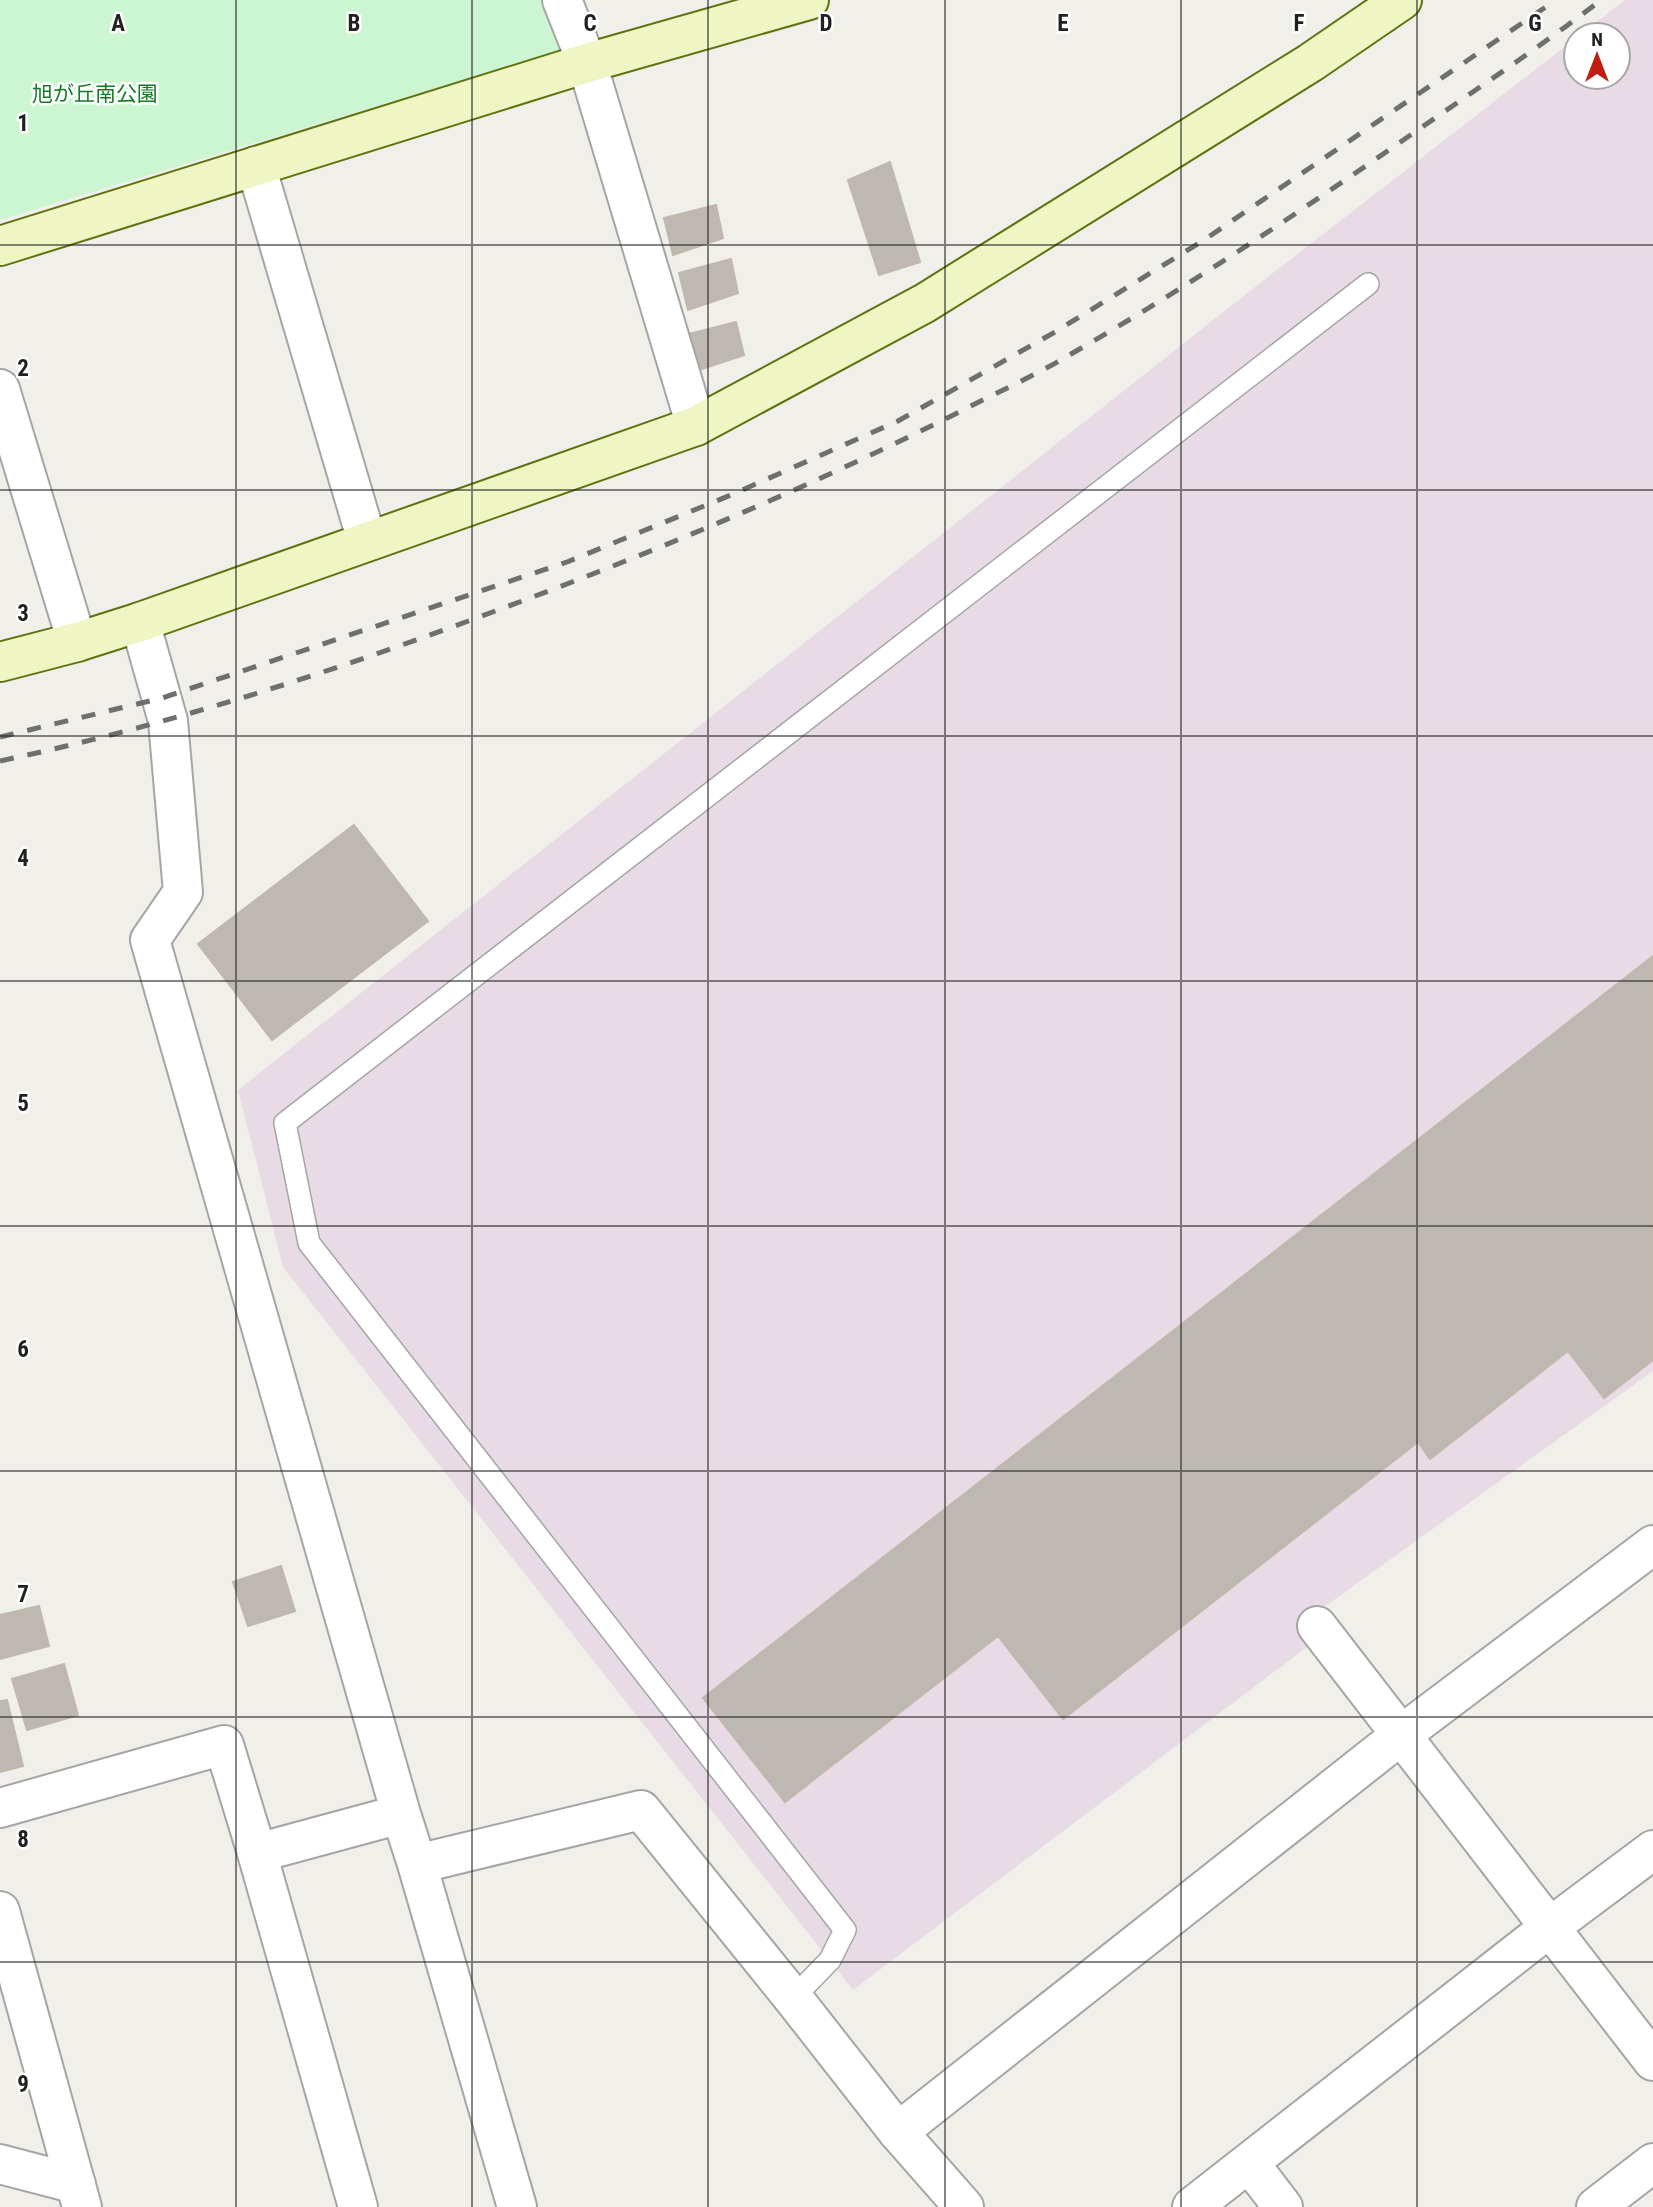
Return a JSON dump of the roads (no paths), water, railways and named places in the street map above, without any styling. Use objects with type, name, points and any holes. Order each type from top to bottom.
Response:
[{"type":"street","points":[[562,0],[586,62],[696,426]]},
{"type":"street","points":[[0,246],[586,62],[809,0]]},
{"type":"street","points":[[0,662],[140,622],[696,426],[925,303],[1310,62],[1402,0]]},
{"type":"street","points":[[256,166],[367,541]]},
{"type":"street","points":[[0,389],[77,642]]},
{"type":"street","points":[[140,622],[168,721],[183,892],[150,940],[517,2207]]},
{"type":"street","points":[[898,2132],[1401,1735],[1653,1545]]},
{"type":"street","points":[[1317,1626],[1653,2061]]},
{"type":"street","points":[[0,1808],[224,1745],[358,2207]]},
{"type":"street","points":[[417,1864],[641,1810],[957,2204]]},
{"type":"street","points":[[257,1853],[401,1814]]},
{"type":"street","points":[[1192,2207],[1550,1927],[1653,1850]]},
{"type":"street","points":[[0,1911],[79,2195]]},
{"type":"street","points":[[1596,2207],[1653,2163]]},
{"type":"street","points":[[0,2164],[79,2195]]},
{"type":"street","points":[[1250,2164],[1283,2207]]},
{"type":"lane","points":[[793,1998],[830,1959],[845,1930],[309,1243],[285,1123],[1368,284]]},
{"type":"railway","points":[[0,737],[162,698],[567,562],[731,495],[898,421],[1055,332],[1204,240],[1556,0]]},
{"type":"railway","points":[[0,761],[127,731],[252,695],[437,633],[676,540],[794,490],[910,436],[1058,361],[1206,272],[1382,155],[1601,0]]},
{"type":"park label","name":"旭が丘南公園","points":[[95,94]]}]
